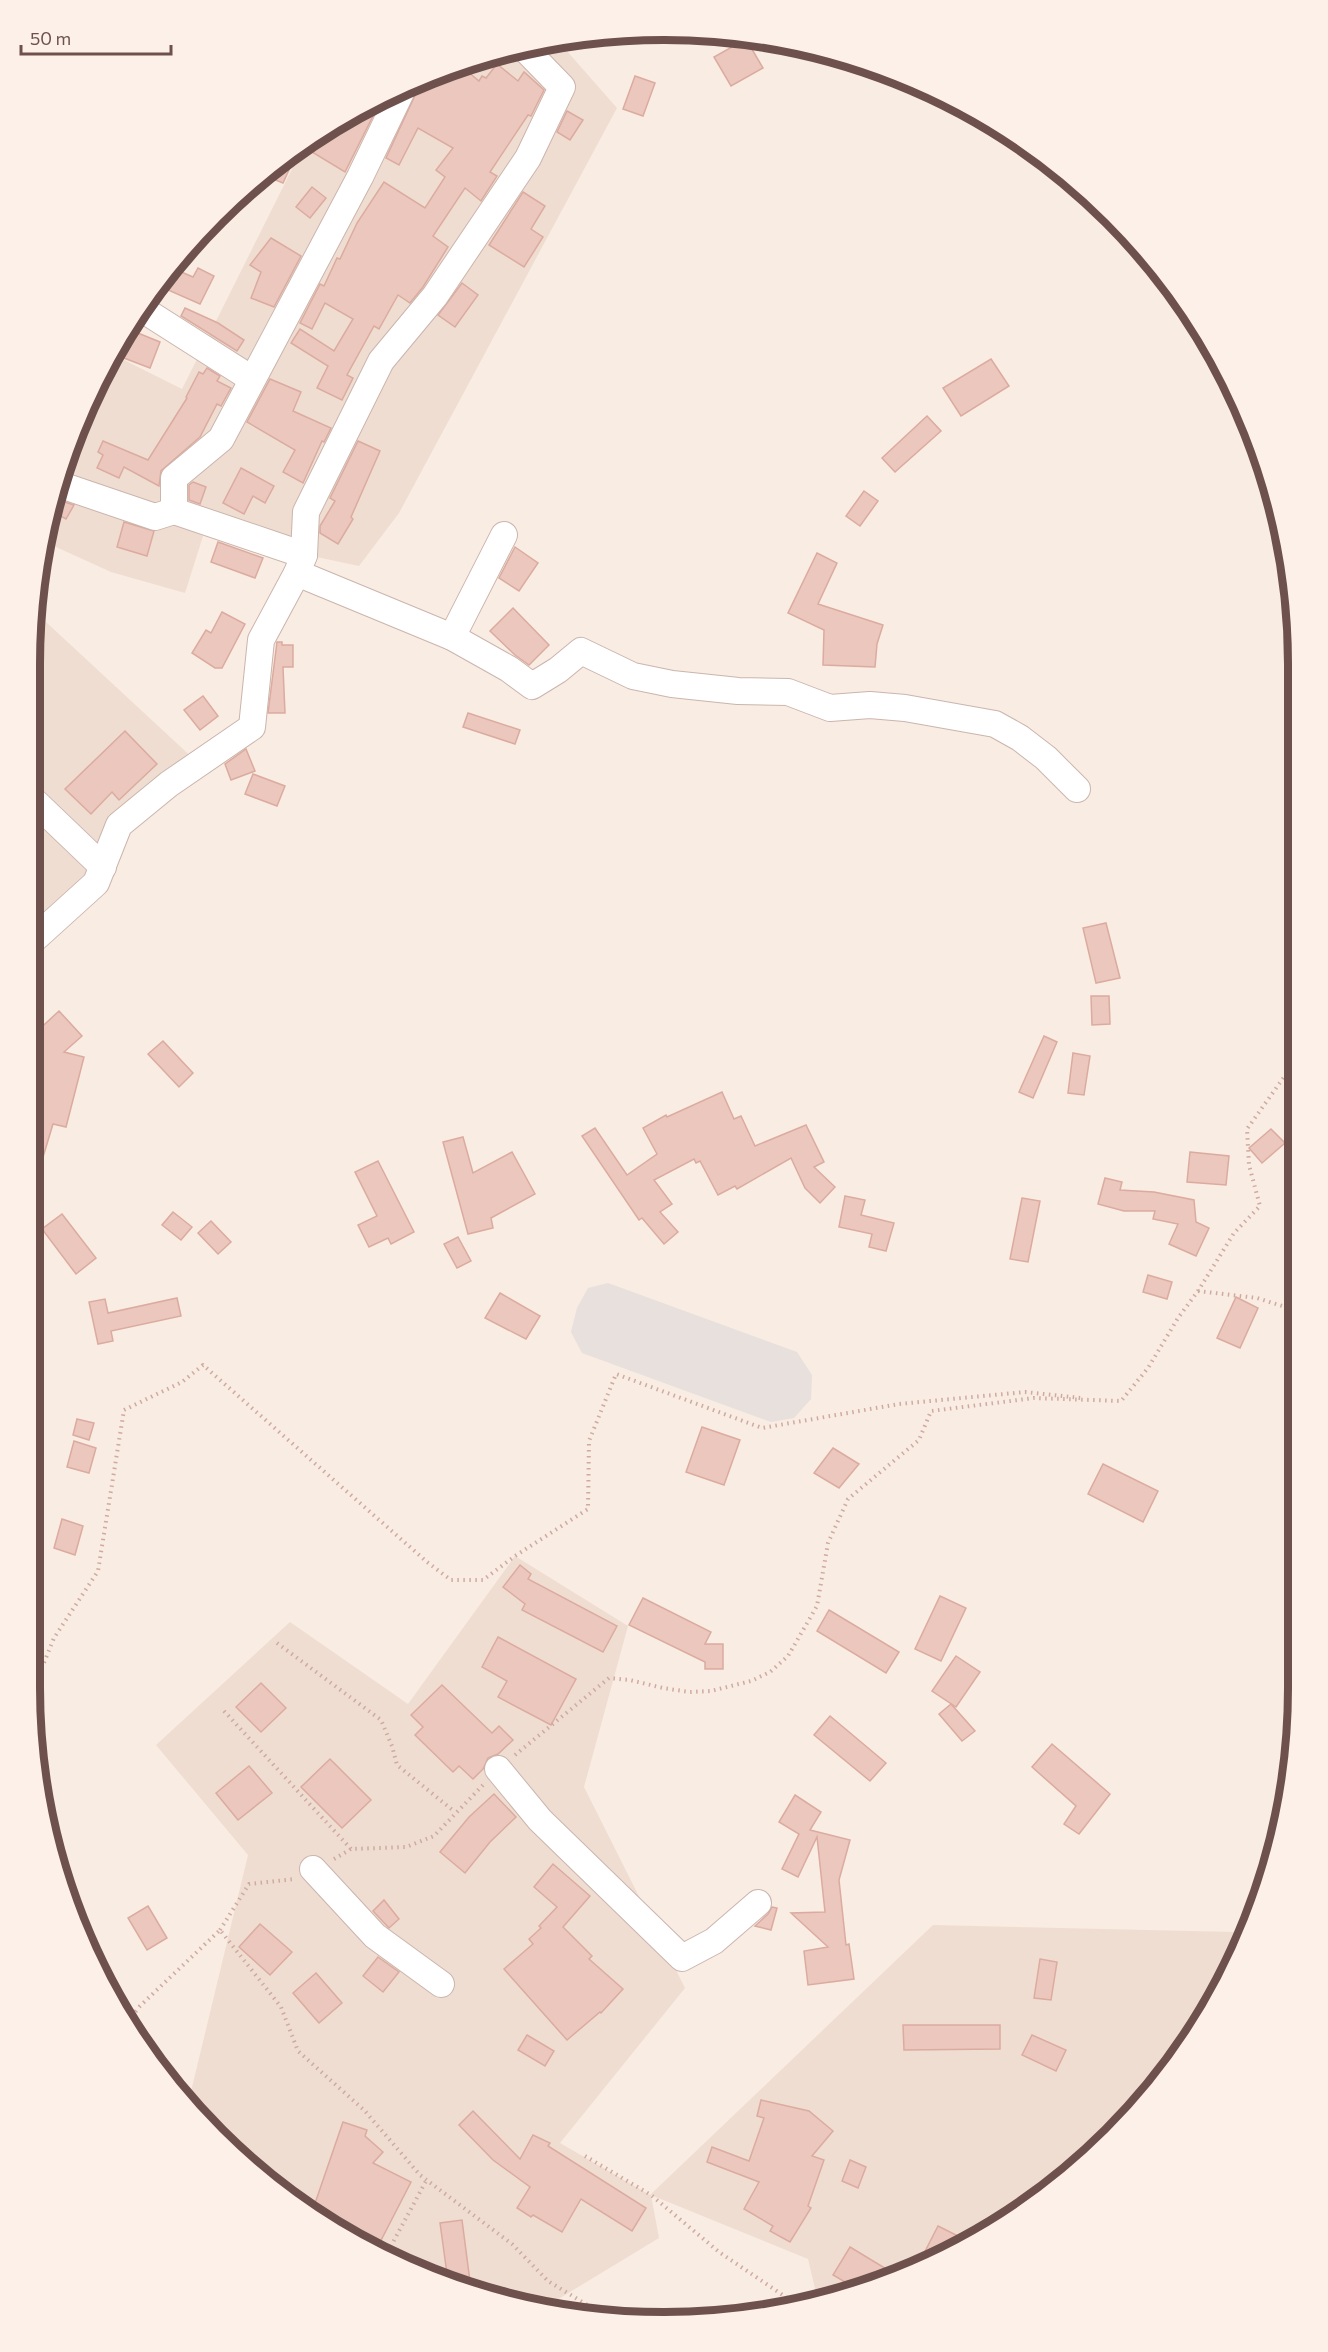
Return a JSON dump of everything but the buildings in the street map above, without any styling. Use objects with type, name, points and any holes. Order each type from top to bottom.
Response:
[{"type":"street","points":[[40,935],[96,883],[119,825],[168,784],[252,726],[261,640],[300,564],[306,512],[381,361],[435,296],[528,158],[562,87],[531,55]]},
{"type":"street","points":[[174,511],[174,478],[221,439],[360,177],[397,101]]},
{"type":"street","points":[[149,313],[252,379]]},
{"type":"street","points":[[67,487],[155,517],[174,511],[300,564],[452,637],[509,669],[532,686],[558,670],[581,651],[633,676],[672,684],[738,691],[788,692],[830,708],[870,705],[893,707],[995,724],[1020,738],[1046,758],[1077,789]]},
{"type":"street","points":[[452,637],[504,535]]},
{"type":"street","points":[[40,807],[103,867]]},
{"type":"street","points":[[498,1770],[540,1820],[682,1958],[714,1941],[758,1904]]},
{"type":"street","points":[[313,1869],[375,1936],[441,1984]]},
{"type":"path","points":[[1121,1401],[1148,1368],[1234,1233],[1260,1206],[1249,1165],[1247,1129],[1288,1071]]},
{"type":"path","points":[[1198,1291],[1257,1298],[1288,1308]]},
{"type":"path","points":[[40,1673],[54,1638],[98,1571],[124,1410],[182,1382],[203,1365],[427,1562],[452,1580],[483,1580],[515,1556],[588,1509],[589,1441],[616,1374],[762,1428],[899,1404],[1025,1392],[1121,1401]]},
{"type":"path","points":[[133,2014],[220,1930],[249,1884],[295,1879],[351,1849],[406,1847],[434,1836],[498,1770],[609,1678],[689,1692],[711,1690],[751,1681],[770,1672],[788,1656],[817,1606],[828,1543],[848,1499],[919,1440],[931,1411],[1034,1398],[1121,1401]]},
{"type":"path","points":[[277,1643],[381,1720],[397,1765],[455,1812]]},
{"type":"path","points":[[224,1711],[351,1849]]},
{"type":"path","points":[[220,1930],[281,2007],[298,2051],[364,2110],[426,2181],[512,2244],[548,2281],[589,2307]]},
{"type":"path","points":[[585,2156],[651,2195],[719,2252],[789,2299]]},
{"type":"path","points":[[390,2248],[426,2181]]},
{"type":"shaded area","points":[[565,49],[617,108],[399,513],[359,566],[204,533],[185,593],[111,572],[52,545],[62,503],[88,425],[121,358],[182,389],[296,161],[352,124],[425,88],[464,74],[542,52]]},
{"type":"shaded area","points":[[42,619],[198,763],[40,922],[40,664]]},
{"type":"shaded area","points":[[608,1283],[797,1352],[812,1375],[811,1399],[794,1418],[771,1422],[582,1353],[571,1332],[577,1308],[588,1288]]},
{"type":"shaded area","points":[[515,1556],[628,1626],[584,1787],[685,1988],[560,2143],[650,2195],[933,1925],[1235,1932],[1223,1964],[1182,2034],[1159,2068],[1105,2129],[1044,2183],[976,2228],[940,2247],[903,2264],[816,2292],[808,2259],[651,2195],[659,2238],[554,2302],[503,2290],[425,2264],[352,2228],[284,2183],[223,2129],[190,2094],[248,1855],[156,1745],[290,1622],[408,1704]]}]
